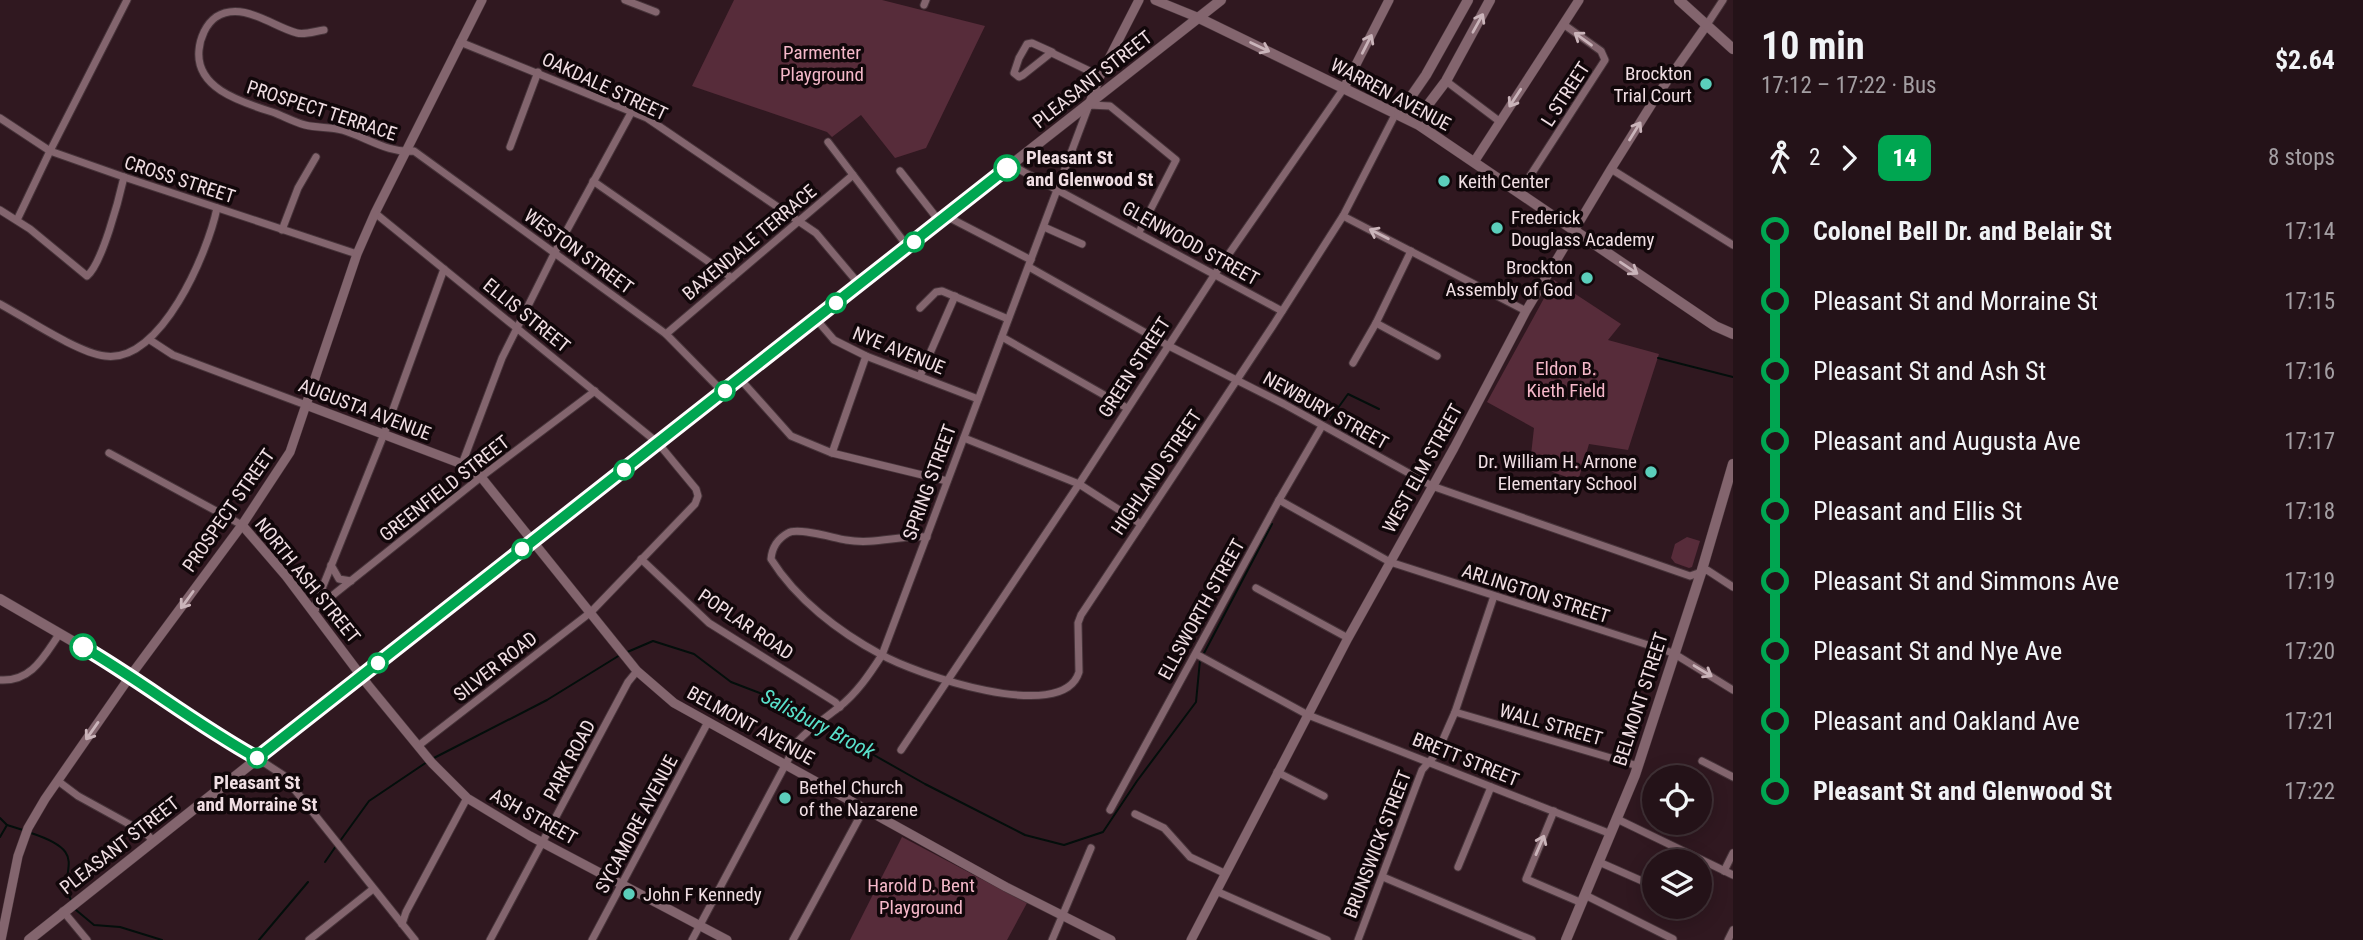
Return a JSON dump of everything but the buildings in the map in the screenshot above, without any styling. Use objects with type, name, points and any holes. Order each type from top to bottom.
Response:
[{"type":"main road","name":"PLEASANT STREET","points":[[29,940],[152,840],[1221,0]]},
{"type":"main road","points":[[1397,113],[1426,75],[1468,0]]},
{"type":"main road","points":[[1416,122],[1444,84],[1490,0]]},
{"type":"main road","points":[[1679,0],[1733,49]]},
{"type":"main road","name":"WARREN AVENUE","points":[[1199,18],[1416,122],[1718,328],[1733,334]]},
{"type":"main road","points":[[1426,75],[1444,84]]},
{"type":"main road","name":"BELMONT STREET","points":[[1566,940],[1638,765],[1673,653],[1728,497],[1733,464]]},
{"type":"main road","points":[[0,599],[131,675],[224,739],[257,758]]},
{"type":"street","points":[[17,220],[127,0]]},
{"type":"street","name":"PROSPECT STREET","points":[[1,940],[13,873],[27,831],[131,675],[242,525],[290,452],[357,254],[482,0]]},
{"type":"street","points":[[625,0],[656,12]]},
{"type":"street","name":"SPRING STREET","points":[[692,940],[799,741],[863,684],[882,655],[1100,76],[1139,0]]},
{"type":"street","points":[[1156,0],[1199,18]]},
{"type":"street","name":"GREEN STREET","points":[[901,750],[1079,484],[1215,274],[1344,88],[1389,0]]},
{"type":"street","points":[[1474,162],[1579,0]]},
{"type":"street","points":[[1706,26],[1723,0]]},
{"type":"street","name":"PROSPECT TERRACE","points":[[324,30],[300,34],[263,17],[246,13],[228,13],[216,17],[204,31],[199,47],[202,72],[210,82],[229,96],[246,104],[308,125],[345,131],[406,152]]},
{"type":"street","name":"L STREET","points":[[1519,193],[1605,60],[1601,51],[1563,24]]},
{"type":"street","name":"WEST ELM STREET","points":[[1191,940],[1348,638],[1526,311],[1572,230],[1658,94],[1706,26]]},
{"type":"street","name":"OAKDALE STREET","points":[[460,42],[632,111],[660,126],[816,233],[859,284]]},
{"type":"street","points":[[1052,52],[1023,75],[1014,73],[1027,44],[1032,43],[1052,52],[1100,76]]},
{"type":"street","points":[[510,147],[538,72]]},
{"type":"street","points":[[1444,84],[1499,121]]},
{"type":"street","points":[[1090,104],[1110,106],[1175,160],[1139,232]]},
{"type":"street","points":[[463,464],[502,358],[555,252],[632,111]]},
{"type":"street","name":"HIGHLAND STREET","points":[[928,537],[857,542],[799,530],[789,532],[772,549],[771,559],[793,588],[818,611],[882,655],[947,682],[1030,695],[1052,694],[1067,688],[1079,672],[1078,623],[1081,615],[1343,216],[1397,113]]},
{"type":"street","name":"CROSS STREET","points":[[0,118],[50,150],[357,254]]},
{"type":"street","points":[[828,142],[908,247]]},
{"type":"street","name":"WESTON STREET","points":[[406,152],[414,151],[431,162],[666,334],[723,392]]},
{"type":"street","points":[[282,230],[299,188],[316,157]]},
{"type":"street","name":"GLENWOOD STREET","points":[[1011,165],[1282,311]]},
{"type":"street","points":[[1611,169],[1733,245]]},
{"type":"street","points":[[900,171],[943,219]]},
{"type":"street","name":"BAXENDALE TERRACE","points":[[666,334],[853,175]]},
{"type":"street","points":[[0,210],[59,251],[87,276],[93,271],[102,250],[124,177]]},
{"type":"street","points":[[593,181],[732,278]]},
{"type":"street","points":[[0,304],[83,349],[104,356],[121,357],[150,340],[191,281],[217,208]]},
{"type":"street","name":"ELLIS STREET","points":[[375,213],[658,443],[696,489],[698,496],[695,504],[641,559]]},
{"type":"street","points":[[1343,216],[1526,311]]},
{"type":"street","name":"NEWBURY STREET","points":[[943,219],[1030,264],[1169,346],[1236,379],[1432,486],[1690,576],[1707,570],[1733,587]]},
{"type":"street","points":[[1044,227],[1083,244]]},
{"type":"street","points":[[1353,363],[1411,251]]},
{"type":"street","points":[[313,611],[384,434],[444,269]]},
{"type":"street","points":[[920,308],[936,292],[942,291],[1008,319]]},
{"type":"street","points":[[920,376],[954,296]]},
{"type":"street","name":"NYE AVENUE","points":[[816,319],[834,340],[866,356],[978,399]]},
{"type":"street","points":[[1376,323],[1437,356]]},
{"type":"street","points":[[1002,337],[1127,408]]},
{"type":"street","name":"AUGUSTA AVENUE","points":[[150,340],[173,355],[463,464],[481,477],[533,540]]},
{"type":"street","points":[[832,453],[866,356]]},
{"type":"street","points":[[740,379],[791,436],[832,453],[947,481]]},
{"type":"street","name":"GREENFIELD STREET","points":[[313,611],[481,477],[595,391]]},
{"type":"street","name":"ELLSWORTH STREET","points":[[1110,810],[1200,656],[1279,500],[1322,426]]},
{"type":"street","points":[[964,438],[1079,484],[1140,524]]},
{"type":"street","name":"NORTH ASH STREET","points":[[109,453],[242,525],[286,576],[362,676]]},
{"type":"street","name":"ARLINGTON STREET","points":[[1279,500],[1390,562],[1673,653],[1733,690]]},
{"type":"street","name":"BELMONT AVENUE","points":[[533,540],[637,671],[674,703],[1063,917],[1111,940]]},
{"type":"street","name":"SILVER ROAD","points":[[418,746],[591,612],[641,559]]},
{"type":"street","name":"POPLAR ROAD","points":[[641,559],[709,622],[839,707]]},
{"type":"street","points":[[331,565],[339,579],[351,581]]},
{"type":"street","points":[[1256,588],[1348,638]]},
{"type":"street","name":"BRUNSWICK STREET","points":[[1358,940],[1422,770],[1437,752],[1454,712],[1494,596]]},
{"type":"street","points":[[0,680],[12,681],[38,666],[60,633]]},
{"type":"street","name":"BRETT STREET","points":[[1200,656],[1308,715],[1611,834]]},
{"type":"street","name":"PARK ROAD","points":[[490,940],[628,682],[637,671]]},
{"type":"street","name":"ASH STREET","points":[[362,676],[430,760],[467,798],[544,843],[727,940]]},
{"type":"street","name":"WALL STREET","points":[[1454,712],[1638,765]]},
{"type":"street","name":"SYCAMORE AVENUE","points":[[592,940],[708,723]]},
{"type":"street","points":[[257,758],[284,775],[415,940]]},
{"type":"street","points":[[1702,761],[1733,777]]},
{"type":"street","points":[[1277,772],[1324,796]]},
{"type":"street","points":[[58,781],[86,801],[147,834],[152,840]]},
{"type":"street","points":[[1458,867],[1491,787]]},
{"type":"street","points":[[402,925],[406,912],[467,798]]},
{"type":"street","points":[[793,940],[864,809]]},
{"type":"street","points":[[1554,811],[1525,879],[1583,899],[1673,939]]},
{"type":"street","points":[[1135,814],[1170,833],[1190,857],[1224,873]]},
{"type":"street","points":[[1617,819],[1733,875]]},
{"type":"street","points":[[1052,940],[1091,848]]},
{"type":"street","points":[[1724,871],[1733,853]]},
{"type":"street","points":[[1599,862],[1642,881]]},
{"type":"street","points":[[1383,877],[1532,940]]},
{"type":"street","points":[[309,940],[373,889]]},
{"type":"street","points":[[1216,891],[1327,940]]},
{"type":"street","points":[[65,909],[86,940]]},
{"type":"street","points":[[1728,940],[1733,930]]},
{"type":"green space","name":"Parmenter Playground","points":[[734,0],[882,0],[985,26],[926,148],[895,158],[861,115],[832,137],[827,132],[692,86]]},
{"type":"green space","name":"Eldon B. Kieth Field","points":[[1554,280],[1621,324],[1608,340],[1659,354],[1628,450],[1589,444],[1578,481],[1530,464],[1534,428],[1487,402]]},
{"type":"green space","points":[[1687,537],[1700,541],[1692,567],[1689,568],[1675,563],[1671,558],[1675,544]]},
{"type":"green space","name":"Harold D. Bent Playground","points":[[902,837],[1027,903],[1007,940],[850,940]]},
{"type":"waterway","name":"Salisbury Brook","points":[[1658,358],[1733,377]]},
{"type":"waterway","name":"Salisbury Brook","points":[[1330,419],[1348,394],[1379,409]]},
{"type":"waterway","name":"Salisbury Brook","points":[[1203,655],[1272,524]]},
{"type":"waterway","name":"Salisbury Brook","points":[[625,653],[653,641],[694,654],[731,682],[765,695],[813,721]]},
{"type":"waterway","name":"Salisbury Brook","points":[[432,759],[547,700],[620,655]]},
{"type":"waterway","name":"Salisbury Brook","points":[[821,725],[925,784],[1025,835],[1064,845],[1103,832],[1196,702],[1200,660]]},
{"type":"waterway","name":"Salisbury Brook","points":[[340,841],[369,801],[427,762]]},
{"type":"waterway","points":[[0,818],[7,825]]},
{"type":"waterway","name":"Salisbury Brook","points":[[0,837],[7,825],[23,830]]},
{"type":"waterway","name":"Salisbury Brook","points":[[31,833],[62,848],[67,856],[68,891],[72,902]]},
{"type":"waterway","name":"Salisbury Brook","points":[[325,862],[336,846]]},
{"type":"waterway","name":"Salisbury Brook","points":[[259,940],[308,882]]},
{"type":"waterway","name":"Salisbury Brook","points":[[76,910],[94,925],[120,927],[162,940]]},
{"type":"bus line","name":"14","points":[[83,647],[131,675],[224,739],[257,758],[1007,168]]},
{"type":"place","name":"Brockton Trial Court","points":[[1706,84]]},
{"type":"place","name":"Pleasant St and Glenwood St","points":[[1007,168]]},
{"type":"place","name":"Keith Center","points":[[1444,181]]},
{"type":"place","name":"Frederick Douglass Academy","points":[[1497,228]]},
{"type":"place","name":"Brockton Assembly of God","points":[[1587,278]]},
{"type":"place","name":"Dr. William H. Arnone Elementary School","points":[[1651,472]]},
{"type":"place","name":"Pleasant St and Morraine St","points":[[257,758]]},
{"type":"place","name":"Bethel Church of the Nazarene","points":[[785,798]]},
{"type":"place","name":"John F Kennedy","points":[[629,894]]}]
